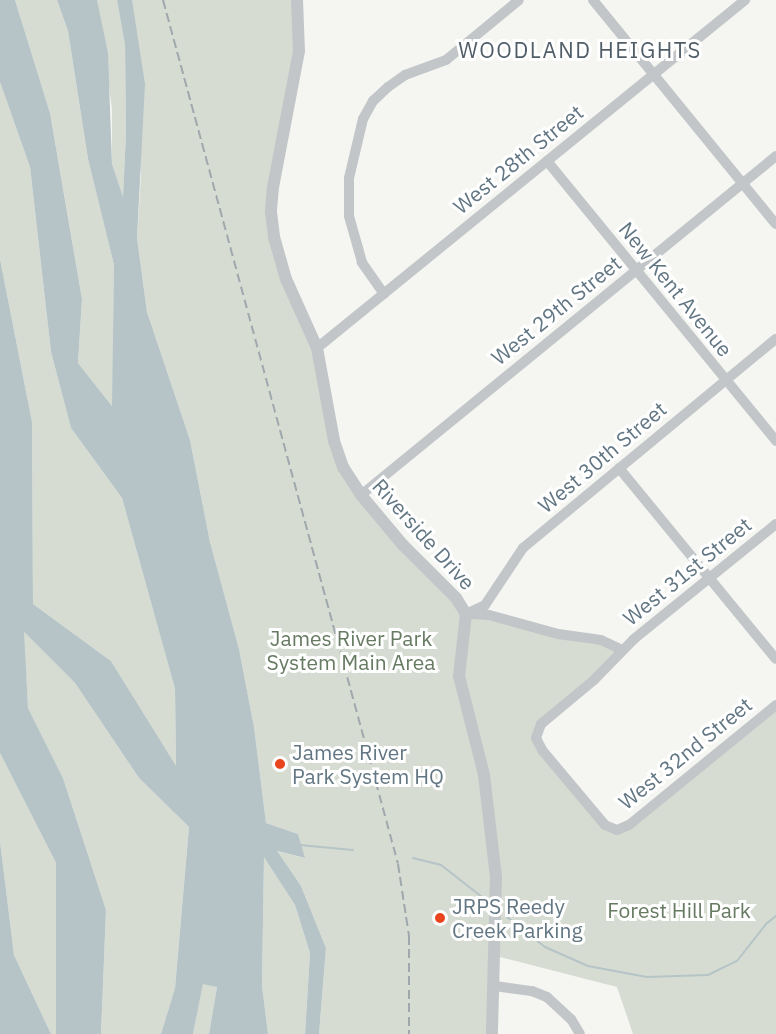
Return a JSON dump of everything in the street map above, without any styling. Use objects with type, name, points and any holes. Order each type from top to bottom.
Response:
[{"type":"street","name":"Riverside Drive","points":[[297,0],[299,51],[273,187],[272,224],[281,266],[317,348],[337,450],[343,467],[362,495],[416,560],[460,602],[466,614],[466,631],[458,671],[484,774],[492,826],[496,877],[492,1034]]},
{"type":"street","points":[[384,294],[362,262],[349,216],[349,178],[360,128],[374,101],[388,87],[405,75],[440,63],[519,0]]},
{"type":"street","points":[[593,0],[776,224]]},
{"type":"street","name":"West 28th Street","points":[[317,348],[745,0]]},
{"type":"street","name":"West 29th Street","points":[[362,495],[776,156]]},
{"type":"street","name":"New Kent Avenue","points":[[547,161],[776,441]]},
{"type":"street","name":"West 30th Street","points":[[466,614],[485,605],[523,548],[776,339]]},
{"type":"street","points":[[619,468],[776,659]]},
{"type":"street","name":"West 31st Street","points":[[617,830],[605,825],[542,750],[536,734],[541,724],[594,680],[622,650],[776,524]]},
{"type":"street","points":[[466,614],[489,615],[533,628],[601,640],[622,650]]},
{"type":"street","name":"West 32nd Street","points":[[617,830],[629,825],[776,705]]},
{"type":"street","points":[[495,986],[532,991],[547,997],[572,1019],[580,1034]]},
{"type":"green space","points":[[15,0],[57,0],[68,31],[88,159],[114,265],[113,407],[78,363],[82,299],[50,113]]},
{"type":"green space","points":[[97,0],[117,0],[125,44],[126,133],[123,199],[112,164],[112,109]]},
{"type":"green space","name":"James River Park System Main Area","points":[[132,0],[297,0],[298,11],[272,224],[309,327],[343,467],[465,610],[622,650],[541,724],[536,738],[607,826],[617,830],[776,705],[776,1034],[633,1034],[617,987],[496,956],[492,1034],[319,1034],[326,948],[301,886],[276,851],[304,858],[298,834],[266,823],[254,727],[239,649],[210,542],[190,440],[147,312],[137,238],[141,176]]},
{"type":"green space","points":[[0,82],[30,167],[51,352],[71,428],[122,498],[175,689],[176,767],[111,661],[33,604],[32,422],[0,259]]},
{"type":"green space","points":[[23,631],[75,683],[139,778],[189,827],[175,988],[161,1034],[101,1034],[106,910],[63,778],[28,708]]},
{"type":"green space","points":[[0,753],[56,863],[56,1034],[51,1034],[14,955],[0,841]]},
{"type":"green space","points":[[264,856],[295,905],[310,953],[305,1034],[268,1034],[262,985]]},
{"type":"green space","points":[[203,983],[217,987],[209,1034],[193,1034]]},
{"type":"shaded area","points":[[0,0],[15,0],[50,113],[82,299],[78,363],[112,406],[114,265],[88,159],[68,31],[57,0],[97,0],[108,53],[112,164],[123,197],[126,133],[125,45],[117,0],[132,0],[145,84],[137,238],[147,312],[190,440],[210,542],[239,649],[254,727],[266,823],[298,834],[305,858],[277,851],[301,886],[326,948],[319,1034],[305,1034],[310,953],[295,905],[264,857],[262,985],[268,1034],[209,1034],[217,987],[203,984],[193,1034],[161,1034],[175,988],[189,827],[139,778],[75,683],[24,632],[28,708],[63,778],[106,910],[101,1034],[56,1034],[56,863],[0,753],[0,259],[32,422],[33,604],[111,661],[176,766],[175,689],[122,498],[71,428],[51,352],[30,167],[0,82]]},
{"type":"shaded area","points":[[0,841],[14,955],[51,1034],[0,1034]]},
{"type":"waterway","points":[[300,845],[353,850]]},
{"type":"waterway","points":[[413,858],[441,865],[482,897]]},
{"type":"waterway","points":[[507,917],[545,947],[588,966],[647,977],[708,975],[737,961],[766,924],[776,916]]},
{"type":"railway","points":[[163,0],[398,864],[409,936],[409,1034]]},
{"type":"place","name":"James River Park System HQ","points":[[280,764]]},
{"type":"place","name":"JRPS Reedy Creek Parking","points":[[440,918]]},
{"type":"district","name":"WOODLAND HEIGHTS","points":[[580,50]]},
{"type":"park label","name":"Forest Hill Park","points":[[679,910]]}]
